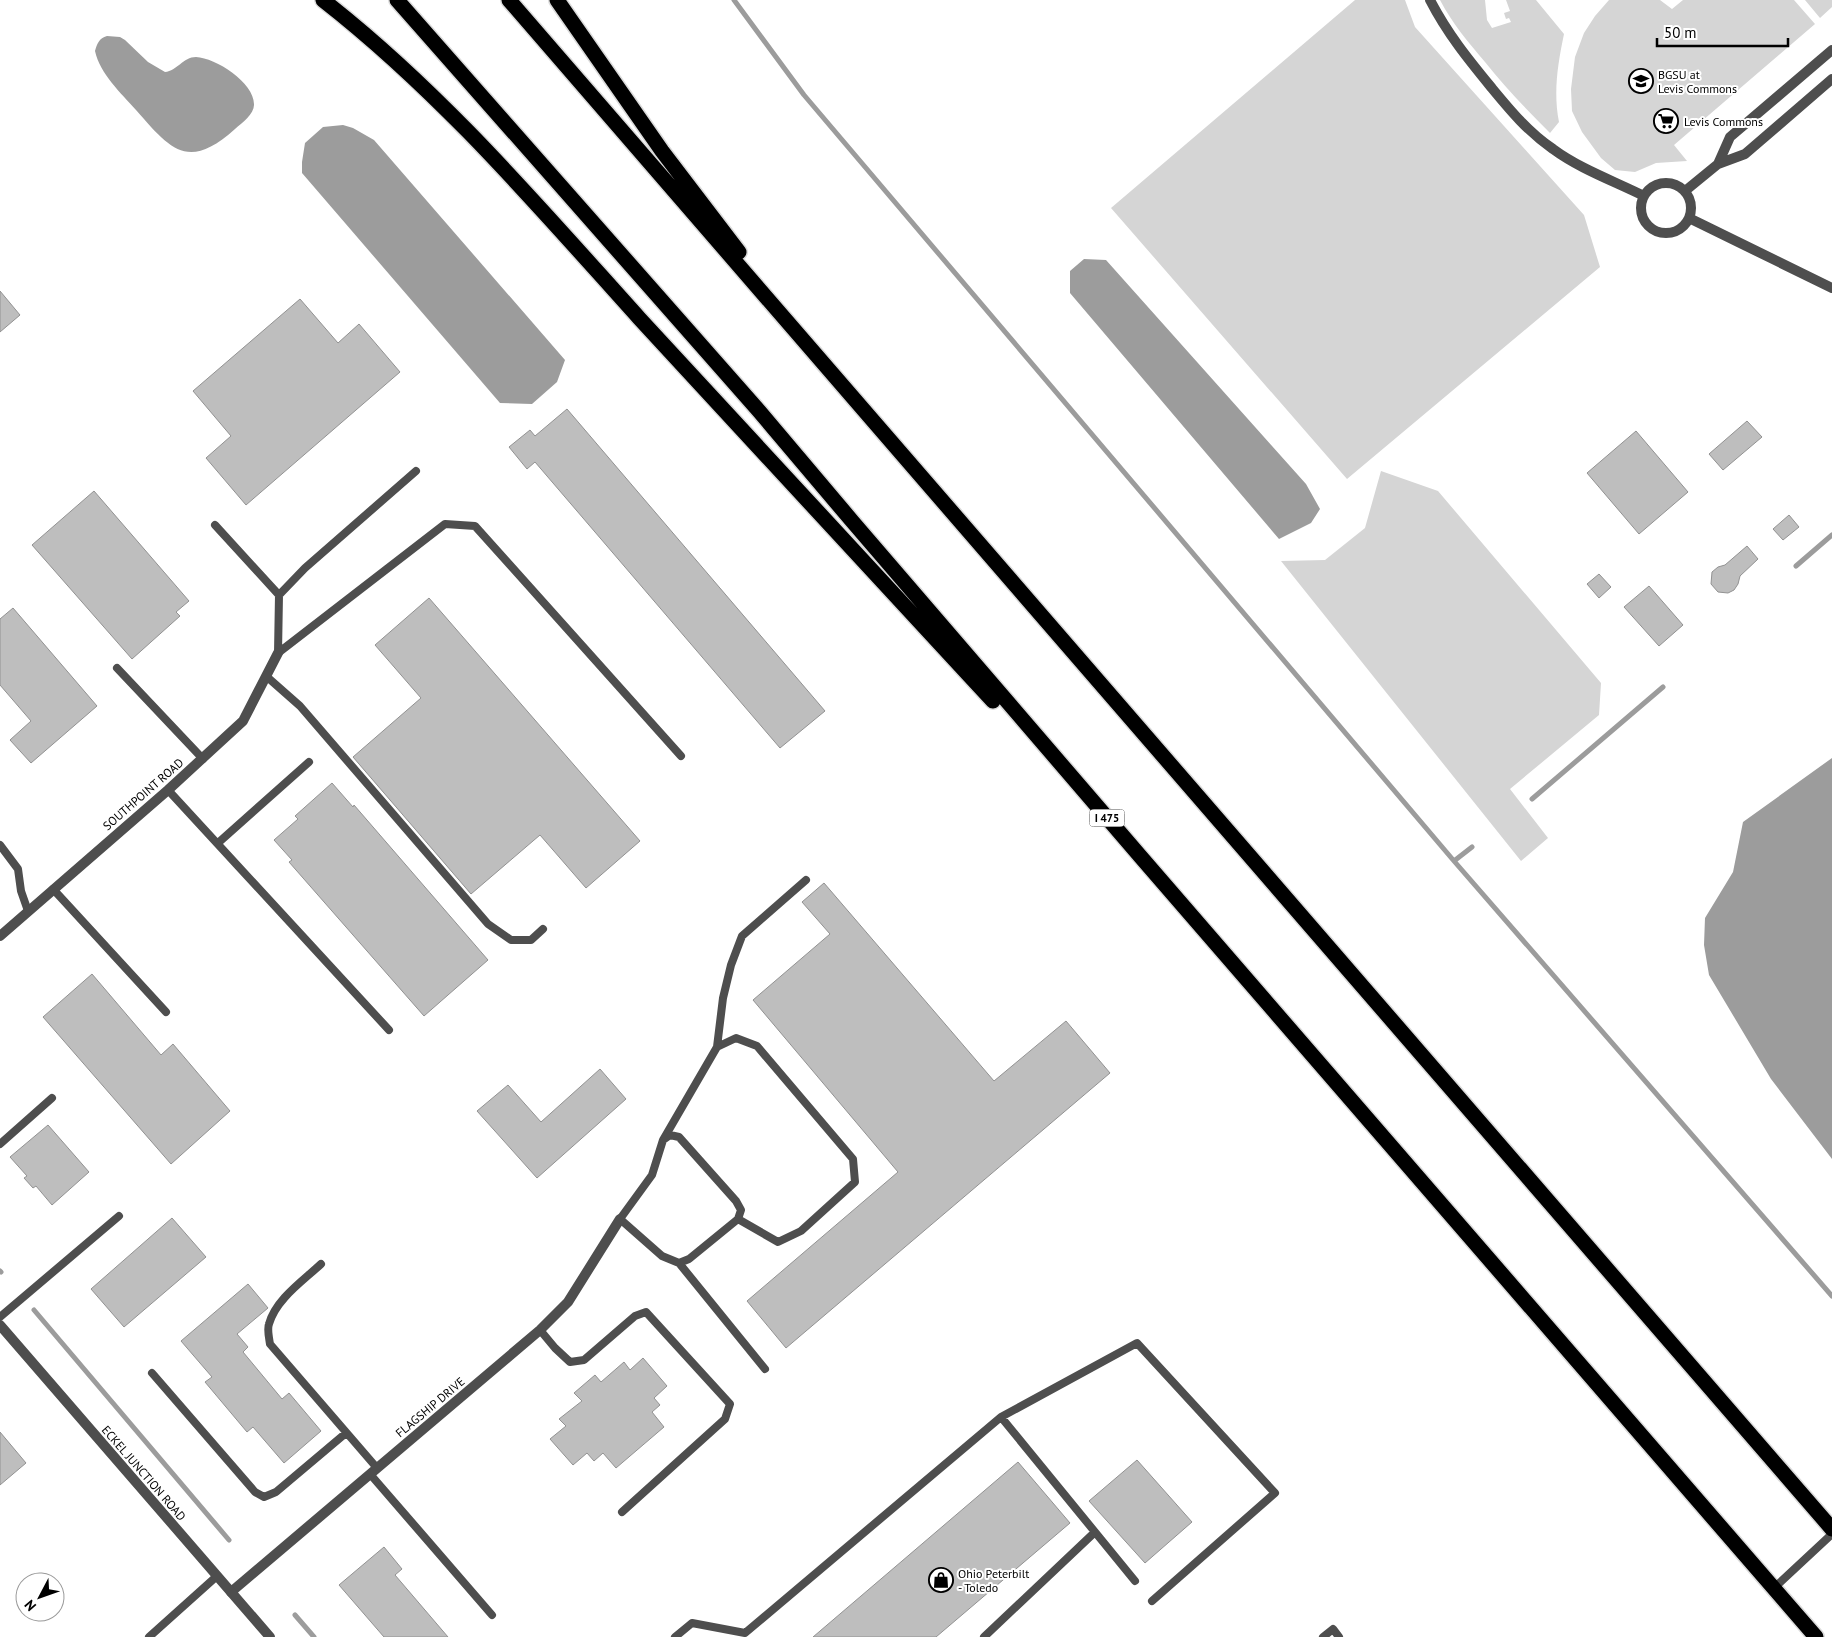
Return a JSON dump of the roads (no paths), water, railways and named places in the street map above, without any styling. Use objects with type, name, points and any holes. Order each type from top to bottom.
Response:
[{"type":"highway","points":[[323,0],[399,63],[446,109],[545,214],[819,516],[1140,856]]},
{"type":"highway","name":"I 475","points":[[397,0],[759,411],[852,522],[1816,1637]]},
{"type":"highway","points":[[509,0],[1832,1529]]},
{"type":"highway","points":[[557,0],[662,151],[831,373]]},
{"type":"street","points":[[1430,0],[1441,21],[1458,46],[1513,113],[1532,133],[1553,150],[1577,164],[1644,196]]},
{"type":"street","points":[[1718,164],[1730,137],[1832,50]]},
{"type":"street","points":[[1685,192],[1718,164],[1745,154],[1832,79]]},
{"type":"street","points":[[1665,183],[1678,186],[1685,192],[1691,204],[1689,218],[1685,224],[1674,231],[1656,230],[1642,215],[1641,209],[1644,196],[1650,188],[1657,184],[1665,183]]},
{"type":"street","points":[[1689,218],[1832,288]]},
{"type":"street","name":"SOUTHPOINT ROAD","points":[[0,936],[168,790],[243,721],[278,653]]},
{"type":"street","name":"FLAGSHIP DRIVE","points":[[231,1592],[540,1330],[568,1302],[620,1220]]},
{"type":"street","name":"ECKEL JUNCTION ROAD","points":[[0,1325],[270,1637]]},
{"type":"lane","points":[[278,653],[280,595],[305,568],[416,471]]},
{"type":"lane","points":[[278,653],[445,524],[476,526],[681,756]]},
{"type":"lane","points":[[215,525],[280,595]]},
{"type":"lane","points":[[117,668],[202,759]]},
{"type":"lane","points":[[266,676],[300,706],[488,924],[511,940],[531,940],[543,929]]},
{"type":"lane","points":[[218,842],[309,762]]},
{"type":"lane","points":[[168,790],[218,842],[389,1030]]},
{"type":"lane","points":[[2,850],[18,869],[21,891],[28,911]]},
{"type":"lane","points":[[765,1369],[679,1263],[662,1256],[620,1220],[652,1175],[663,1140],[717,1047],[723,998],[731,965],[742,936],[806,880]]},
{"type":"lane","points":[[53,889],[166,1012]]},
{"type":"lane","points":[[717,1047],[736,1038],[757,1046],[853,1159],[855,1182],[801,1231],[778,1242],[738,1219]]},
{"type":"lane","points":[[0,1144],[52,1098]]},
{"type":"lane","points":[[663,1140],[670,1135],[679,1138],[736,1201],[741,1210],[738,1219],[689,1259],[679,1263]]},
{"type":"lane","points":[[0,1317],[119,1216]]},
{"type":"lane","points":[[321,1264],[284,1298],[276,1309],[268,1325],[270,1344],[346,1432],[373,1471],[492,1615]]},
{"type":"lane","points":[[540,1330],[570,1362],[584,1360],[635,1316],[646,1312],[730,1404],[725,1419],[622,1512]]},
{"type":"lane","points":[[675,1637],[692,1623],[743,1635],[1001,1417],[1137,1343],[1274,1493],[1152,1601]]},
{"type":"lane","points":[[152,1373],[255,1492],[264,1497],[276,1492],[346,1432]]},
{"type":"lane","points":[[1001,1417],[1135,1581]]},
{"type":"lane","points":[[984,1637],[1095,1532]]},
{"type":"lane","points":[[1774,1588],[1832,1534]]},
{"type":"lane","points":[[149,1637],[217,1576]]},
{"type":"lane","points":[[1323,1637],[1333,1629],[1339,1637]]},
{"type":"waterway","points":[[734,0],[804,95],[1454,861],[1832,1296]]},
{"type":"waterway","points":[[1796,566],[1832,535]]},
{"type":"waterway","points":[[1532,799],[1663,687]]},
{"type":"waterway","points":[[1454,861],[1472,847]]},
{"type":"waterway","points":[[34,1310],[229,1540]]},
{"type":"waterway","points":[[295,1615],[314,1637]]},
{"type":"place","name":"BGSU at Levis Commons","points":[[1641,81]]},
{"type":"place","name":"Levis Commons","points":[[1666,121]]},
{"type":"place","name":"Ohio Peterbilt - Toledo","points":[[941,1580]]}]
